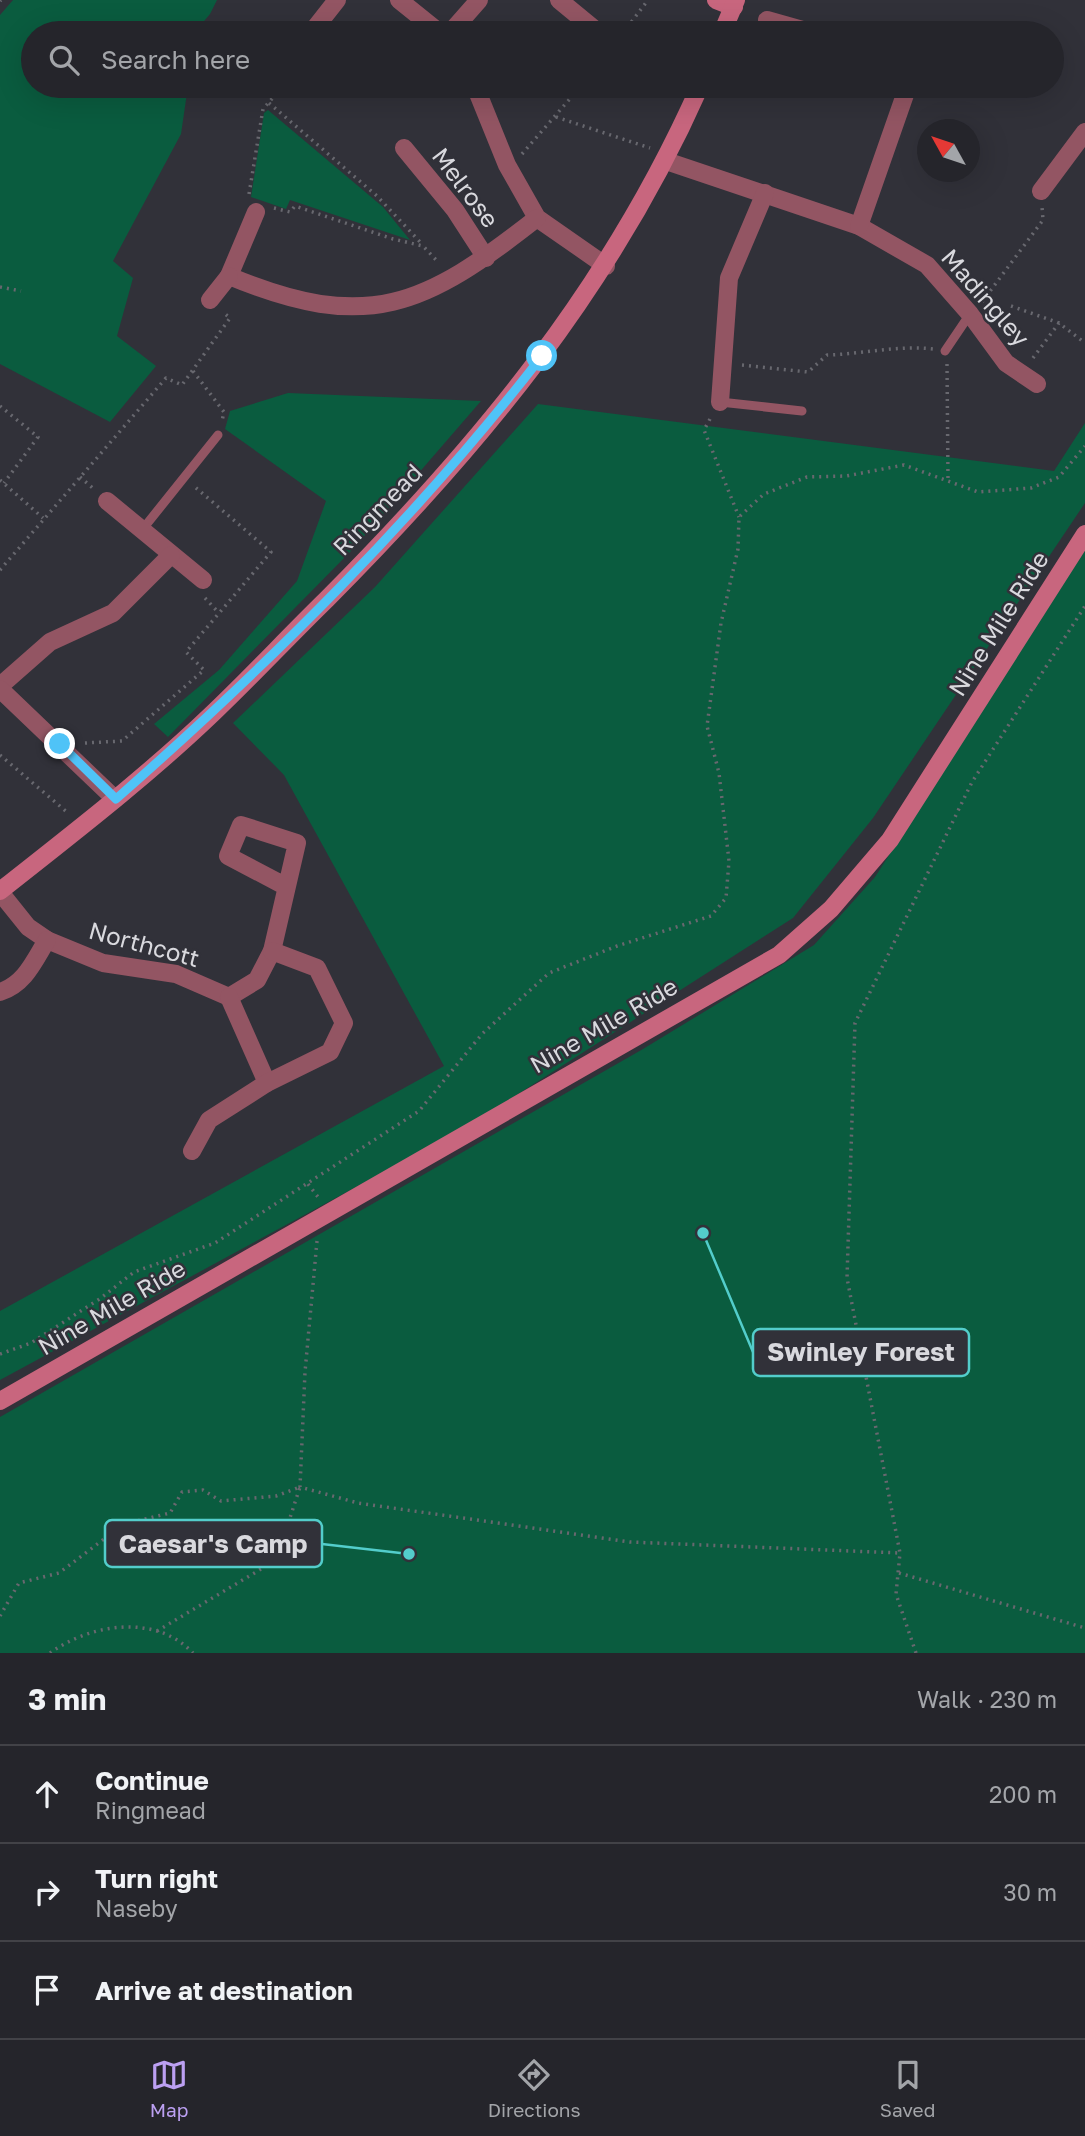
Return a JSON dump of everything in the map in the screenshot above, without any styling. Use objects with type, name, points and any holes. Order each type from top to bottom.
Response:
[{"type":"main road","points":[[716,0],[735,3],[727,21]]},
{"type":"main road","name":"Ringmead","points":[[0,892],[116,799],[211,715],[437,484],[495,416],[606,266],[668,158],[695,98]]},
{"type":"main road","name":"Nine Mile Ride","points":[[0,1401],[779,955],[831,909],[890,840],[1085,534]]},
{"type":"street","points":[[320,21],[337,0]]},
{"type":"street","points":[[399,0],[424,21]]},
{"type":"street","points":[[461,21],[479,0]]},
{"type":"street","points":[[559,0],[584,21]]},
{"type":"street","name":"Melrose","points":[[480,98],[509,169],[537,218],[606,266]]},
{"type":"street","points":[[859,226],[904,98]]},
{"type":"street","points":[[1041,191],[1085,132]]},
{"type":"street","name":"Melrose","points":[[404,148],[455,210],[486,258]]},
{"type":"street","name":"Madingley","points":[[668,158],[859,226],[927,264],[970,314],[1006,363],[1029,379]]},
{"type":"street","points":[[720,402],[729,278],[765,193]]},
{"type":"street","points":[[210,300],[229,276],[257,207]]},
{"type":"street","name":"Melrose","points":[[229,276],[278,296],[317,305],[356,309],[391,303],[441,285],[486,258],[537,218]]},
{"type":"street","points":[[107,501],[204,580]]},
{"type":"street","points":[[116,799],[0,688],[50,642],[113,612],[171,555]]},
{"type":"street","points":[[267,1083],[229,997],[257,980],[272,951],[285,886]]},
{"type":"street","name":"Northcott","points":[[0,892],[28,927],[47,940],[103,963],[176,974],[229,997]]},
{"type":"street","points":[[0,992],[12,988],[26,975],[47,940]]},
{"type":"street","points":[[192,1151],[209,1120],[267,1083],[330,1052],[344,1023],[317,968],[272,951]]},
{"type":"lane","points":[[945,351],[970,314]]},
{"type":"lane","points":[[720,402],[802,411]]},
{"type":"lane","points":[[142,530],[218,435]]},
{"type":"path","points":[[632,21],[648,0]]},
{"type":"path","points":[[273,98],[263,109],[257,207],[290,212],[295,206],[393,239],[423,246]]},
{"type":"path","points":[[509,169],[571,98]]},
{"type":"path","points":[[269,103],[377,196],[440,264]]},
{"type":"path","points":[[556,117],[668,158]]},
{"type":"path","points":[[970,314],[988,295],[1043,220],[1041,191]]},
{"type":"path","points":[[0,287],[21,291]]},
{"type":"path","points":[[0,570],[166,377],[182,385],[193,371],[230,318],[210,300]]},
{"type":"path","points":[[1011,306],[1059,324],[1085,343]]},
{"type":"path","points":[[1029,379],[1059,324]]},
{"type":"path","points":[[723,362],[808,372],[827,355],[861,354],[903,346],[945,351],[948,374],[948,480]]},
{"type":"path","points":[[193,371],[224,412],[218,435]]},
{"type":"path","points":[[0,1354],[31,1343],[101,1298],[134,1272],[215,1243],[419,1111],[481,1034],[549,973],[617,946],[711,916],[726,898],[730,861],[719,773],[707,726],[720,623],[738,549],[740,517],[704,430],[720,402]]},
{"type":"path","points":[[0,406],[38,437],[2,482],[43,518]]},
{"type":"path","points":[[740,517],[764,494],[807,477],[846,476],[904,465],[978,492],[1031,488],[1059,477],[1085,446]]},
{"type":"path","points":[[60,744],[122,741],[204,670],[186,652],[271,552],[185,479]]},
{"type":"path","points":[[916,1653],[896,1594],[900,1553],[848,1278],[855,1023],[972,782],[1085,606]]},
{"type":"path","points":[[0,755],[83,826]]},
{"type":"path","points":[[156,1631],[288,1553],[288,1524],[300,1487],[315,1246],[330,1211]]},
{"type":"path","points":[[0,1616],[19,1583],[59,1573],[124,1524],[170,1513],[182,1492],[204,1490],[222,1501],[276,1496],[300,1487],[358,1503],[630,1542],[900,1553]]},
{"type":"path","points":[[898,1572],[1085,1628]]},
{"type":"path","points":[[50,1653],[66,1641],[96,1629],[142,1628],[183,1642],[193,1653]]},
{"type":"green space","points":[[13,0],[217,0],[204,21],[21,21],[21,98],[186,98],[181,134],[113,261],[133,278],[117,336],[156,366],[110,422],[0,364],[0,15]]},
{"type":"green space","points":[[268,110],[383,207],[410,240],[290,200],[286,209],[251,197],[264,113]]},
{"type":"green space","points":[[288,393],[481,401],[353,549],[168,737],[154,724],[219,670],[297,581],[326,501],[225,429],[230,411]]},
{"type":"green space","points":[[538,404],[1054,471],[1085,423],[1085,503],[873,818],[793,918],[465,1128],[0,1380],[0,1311],[444,1066],[284,775],[233,723],[375,587]]},
{"type":"green space","points":[[1085,550],[1085,1653],[0,1653],[0,1417],[643,1049],[814,945],[875,877]]},
{"type":"place","name":"Swinley Forest","points":[[703,1233]]},
{"type":"place","name":"Caesar's Camp","points":[[409,1554]]},
{"type":"route","points":[[60,744],[116,799],[211,715],[381,544],[446,474],[542,356]]}]
